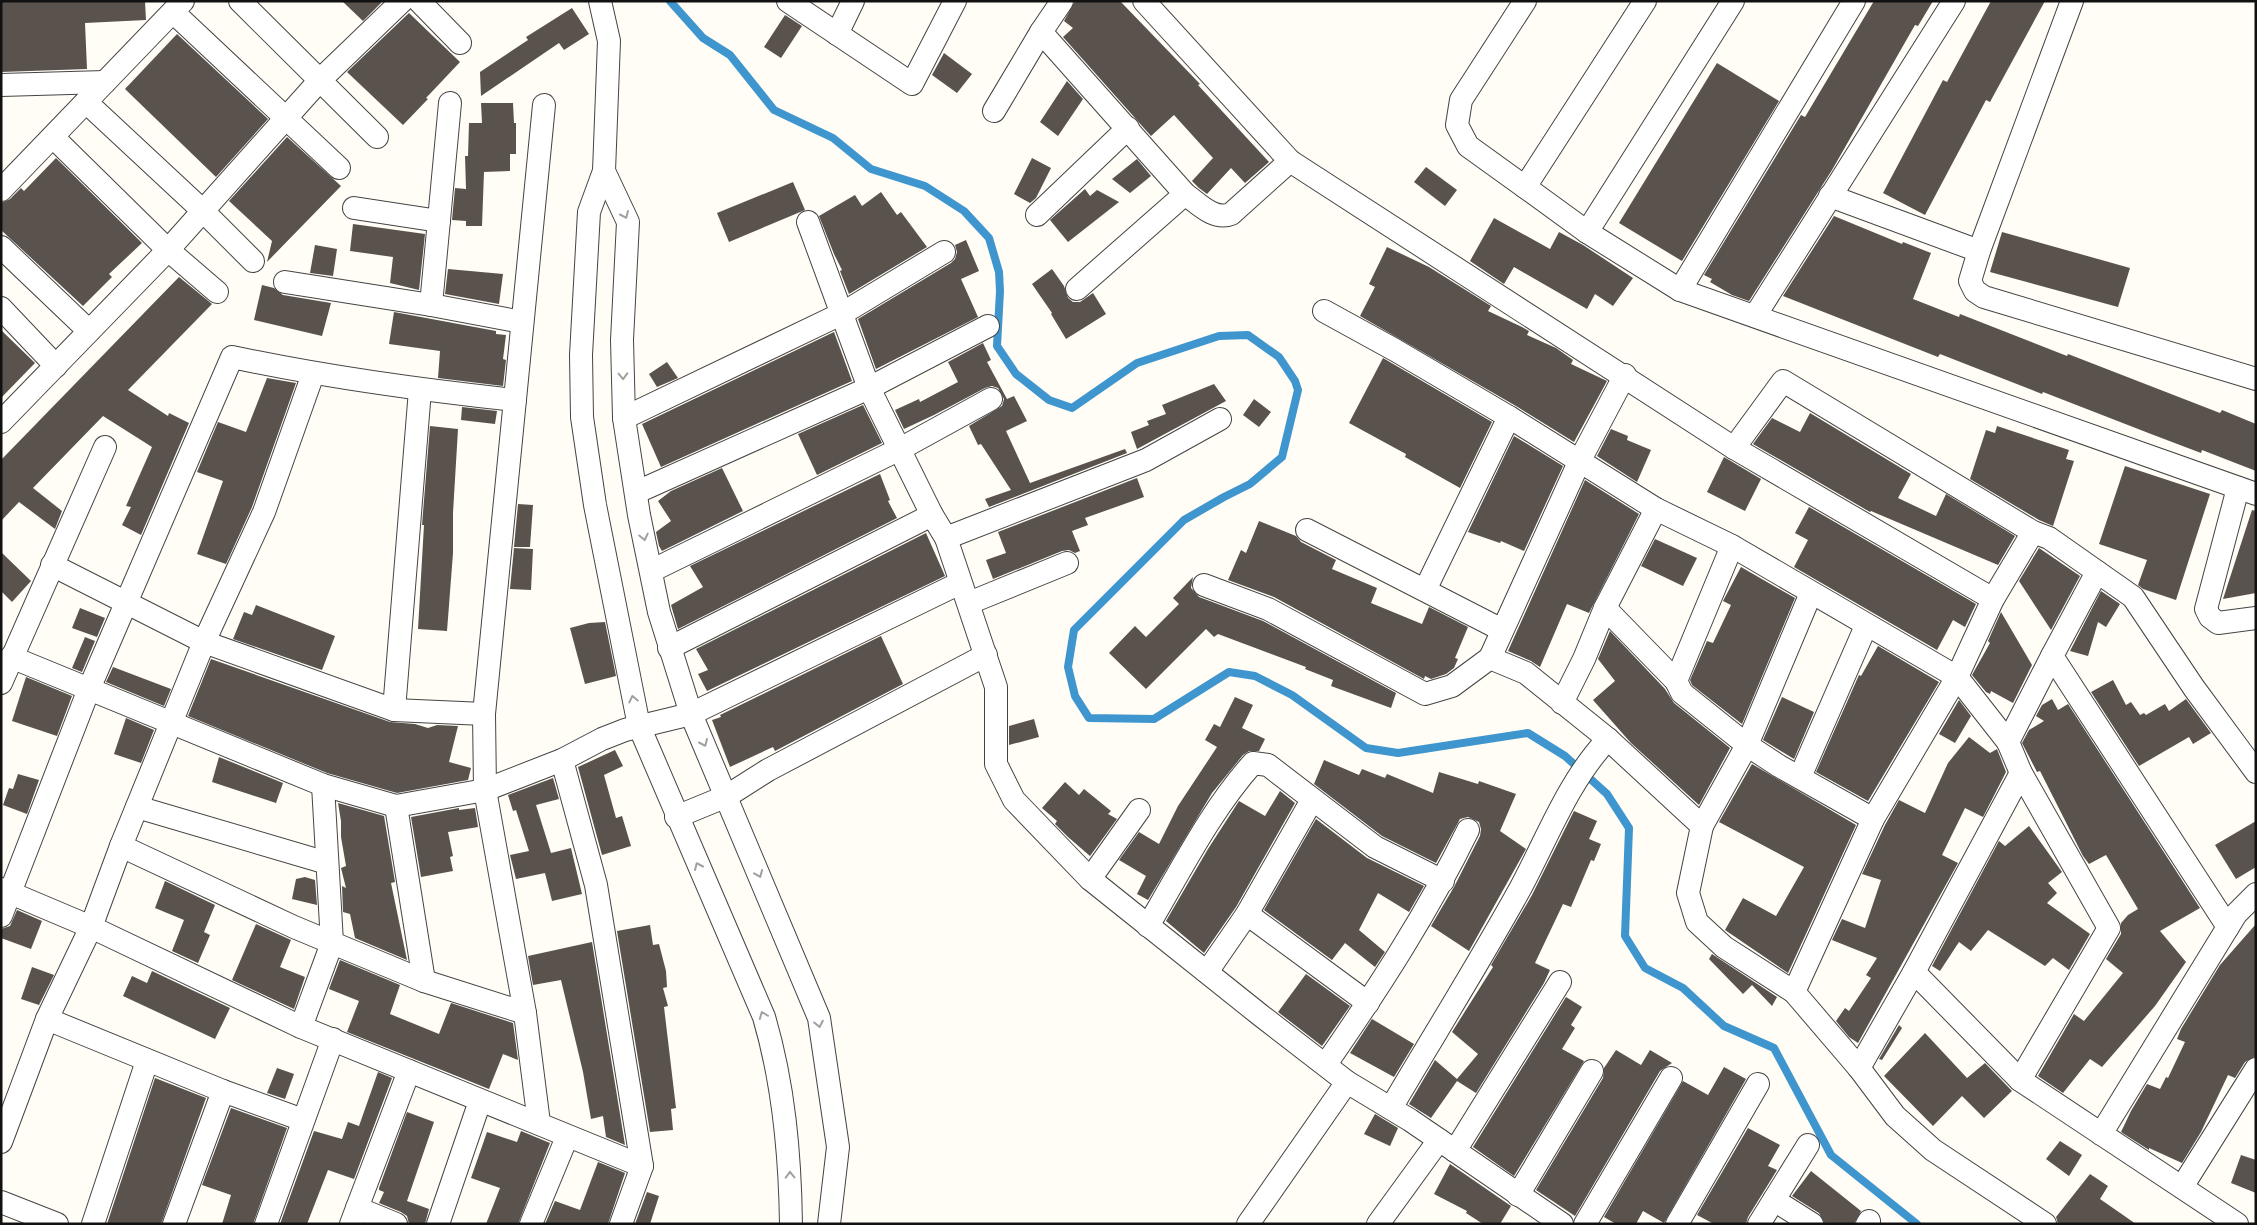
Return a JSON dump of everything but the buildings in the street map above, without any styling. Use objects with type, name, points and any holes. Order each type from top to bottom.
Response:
[{"type":"street","points":[[240,1],[377,137]]},
{"type":"street","points":[[1,422],[168,250],[320,80],[402,1]]},
{"type":"street","points":[[418,1],[460,43]]},
{"type":"street","points":[[600,1],[609,41],[604,170],[589,212],[581,355],[582,417],[603,554],[632,728],[676,816],[764,1017],[774,1052],[790,1161],[791,1224]]},
{"type":"street","points":[[788,1],[912,84],[955,1]]},
{"type":"street","points":[[837,34],[853,1]]},
{"type":"street","points":[[994,111],[1041,32],[1062,1]]},
{"type":"street","points":[[1144,1],[1290,161],[1734,448],[1993,599]]},
{"type":"street","points":[[1525,1],[1461,100],[1457,125],[1468,146],[1587,232],[1680,290],[2247,491],[2206,609],[2210,617],[2218,623],[2256,618]]},
{"type":"street","points":[[1525,188],[1645,1]]},
{"type":"street","points":[[1587,232],[1733,1]]},
{"type":"street","points":[[1680,290],[1854,1]]},
{"type":"street","points":[[1755,316],[1954,1]]},
{"type":"street","points":[[2072,1],[1979,251],[1970,281],[1975,291],[1984,297],[2256,378]]},
{"type":"street","points":[[1,190],[178,7],[286,120],[339,168]]},
{"type":"street","points":[[1041,32],[1185,194],[1214,214],[1226,216],[1231,214],[1290,161]]},
{"type":"street","points":[[1,85],[105,82]]},
{"type":"street","points":[[86,102],[202,210],[253,261]]},
{"type":"street","points":[[430,305],[450,103]]},
{"type":"street","points":[[538,1123],[525,1013],[485,790],[484,714],[544,105]]},
{"type":"street","points":[[1037,215],[1128,128]]},
{"type":"street","points":[[53,136],[168,250],[217,292]]},
{"type":"street","points":[[604,170],[628,222],[622,340],[624,418],[651,571],[669,648],[692,714],[819,1018],[838,1147],[829,1224]]},
{"type":"street","points":[[1077,289],[1185,194]]},
{"type":"street","points":[[1830,196],[1979,251]]},
{"type":"street","points":[[354,208],[439,221]]},
{"type":"street","points":[[808,222],[869,388],[932,515],[946,538],[996,687],[996,764],[1014,800],[1090,879],[1347,1082],[1391,1108],[1562,1224]]},
{"type":"street","points":[[1,247],[89,331]]},
{"type":"street","points":[[624,418],[843,313],[944,252]]},
{"type":"street","points":[[285,282],[522,322]]},
{"type":"street","points":[[1,308],[56,366]]},
{"type":"street","points":[[1324,311],[1395,350],[1580,460],[1656,510],[1732,546],[1866,626],[1957,677],[2008,742],[2021,773],[2108,928],[2020,1080]]},
{"type":"street","points":[[637,492],[869,388],[988,326]]},
{"type":"street","points":[[1,916],[6,891],[89,689],[232,357],[314,374],[420,390],[515,400]]},
{"type":"street","points":[[1,1142],[47,1019],[91,927],[121,846],[204,642],[264,512],[314,374]]},
{"type":"street","points":[[1204,585],[1276,614],[1425,694],[1452,686],[1490,658],[1580,460],[1625,376]]},
{"type":"street","points":[[1734,448],[1783,381],[2033,532],[2049,538],[2133,597],[2194,688],[2256,772]]},
{"type":"street","points":[[394,710],[420,390]]},
{"type":"street","points":[[651,571],[900,450],[991,400]]},
{"type":"street","points":[[1424,590],[1508,417]]},
{"type":"street","points":[[946,538],[1146,460],[1220,420]]},
{"type":"street","points":[[1,683],[10,644],[52,565],[105,447]]},
{"type":"street","points":[[1562,703],[1584,659],[1605,608],[1656,510]]},
{"type":"street","points":[[669,648],[932,515]]},
{"type":"street","points":[[1307,530],[1502,630]]},
{"type":"street","points":[[1794,992],[1873,819],[1957,677],[1993,599],[2033,532]]},
{"type":"street","points":[[1676,680],[1732,546]]},
{"type":"street","points":[[969,603],[1067,563]]},
{"type":"street","points":[[52,565],[204,642],[394,710],[484,714]]},
{"type":"street","points":[[2008,742],[2097,572]]},
{"type":"street","points":[[10,644],[89,689],[323,785],[396,806],[485,790],[562,760],[602,739],[632,728],[692,714],[960,582]]},
{"type":"street","points":[[1811,593],[1747,744],[1702,826],[1688,893],[1697,922],[1724,947],[1794,992],[1859,1068],[1895,1116],[1933,1150],[2045,1224]]},
{"type":"street","points":[[1605,608],[1676,680],[1682,693],[1747,744],[1873,819]]},
{"type":"street","points":[[1800,777],[1866,626]]},
{"type":"street","points":[[676,816],[727,796],[768,770],[986,655]]},
{"type":"street","points":[[2052,656],[2228,927]]},
{"type":"street","points":[[1490,658],[1526,673],[1562,703],[1600,747],[1702,826]]},
{"type":"street","points":[[1391,1108],[1519,890],[1566,798],[1600,747]]},
{"type":"street","points":[[562,760],[596,885],[642,1166],[621,1224]]},
{"type":"street","points":[[1148,926],[1201,836],[1239,779],[1253,764],[1268,765],[1375,847],[1443,881]]},
{"type":"street","points":[[1859,1068],[1914,972],[2021,773]]},
{"type":"street","points":[[301,1027],[332,943],[323,785]]},
{"type":"street","points":[[1207,972],[1247,914],[1312,800]]},
{"type":"street","points":[[396,806],[424,981]]},
{"type":"street","points":[[137,807],[327,863]]},
{"type":"street","points":[[1090,879],[1139,810]]},
{"type":"street","points":[[1326,1064],[1368,1003],[1443,881],[1468,830]]},
{"type":"street","points":[[121,846],[332,943],[424,981],[525,1013]]},
{"type":"street","points":[[6,891],[91,927],[301,1027],[642,1166]]},
{"type":"street","points":[[2102,1134],[2236,914],[2256,894]]},
{"type":"street","points":[[1247,914],[1368,1003]]},
{"type":"street","points":[[1914,972],[2020,1080],[2237,1224]]},
{"type":"street","points":[[1378,1224],[1447,1145],[1560,982]]},
{"type":"street","points":[[47,1019],[223,1091],[303,1120]]},
{"type":"street","points":[[266,1224],[332,1039]]},
{"type":"street","points":[[93,1224],[147,1061]]},
{"type":"street","points":[[2182,1187],[2256,1070]]},
{"type":"street","points":[[396,1224],[354,1216],[409,1071]]},
{"type":"street","points":[[1518,1195],[1592,1071]]},
{"type":"street","points":[[1585,1224],[1671,1078]]},
{"type":"street","points":[[1248,1224],[1347,1082]]},
{"type":"street","points":[[1677,1224],[1758,1084]]},
{"type":"street","points":[[174,1224],[223,1091]]},
{"type":"street","points":[[438,1224],[480,1101]]},
{"type":"street","points":[[531,1224],[567,1137]]},
{"type":"street","points":[[1759,1224],[1808,1144]]},
{"type":"street","points":[[1774,1200],[1812,1224]]},
{"type":"street","points":[[1,1202],[57,1224]]},
{"type":"waterway","points":[[670,1],[703,38],[730,55],[774,110],[833,138],[871,169],[925,186],[964,211],[989,238],[999,272],[1000,291],[997,346],[1016,374],[1049,400],[1072,408],[1137,363],[1219,336],[1248,335],[1279,357],[1295,381],[1298,390],[1282,457],[1250,484],[1184,520],[1074,630],[1068,667],[1075,696],[1089,718],[1154,719],[1229,672],[1255,676],[1292,695],[1366,748],[1398,753],[1528,733],[1565,756],[1607,794],[1629,828],[1625,936],[1645,968],[1683,988],[1724,1026],[1774,1048],[1831,1155],[1917,1224]]}]
